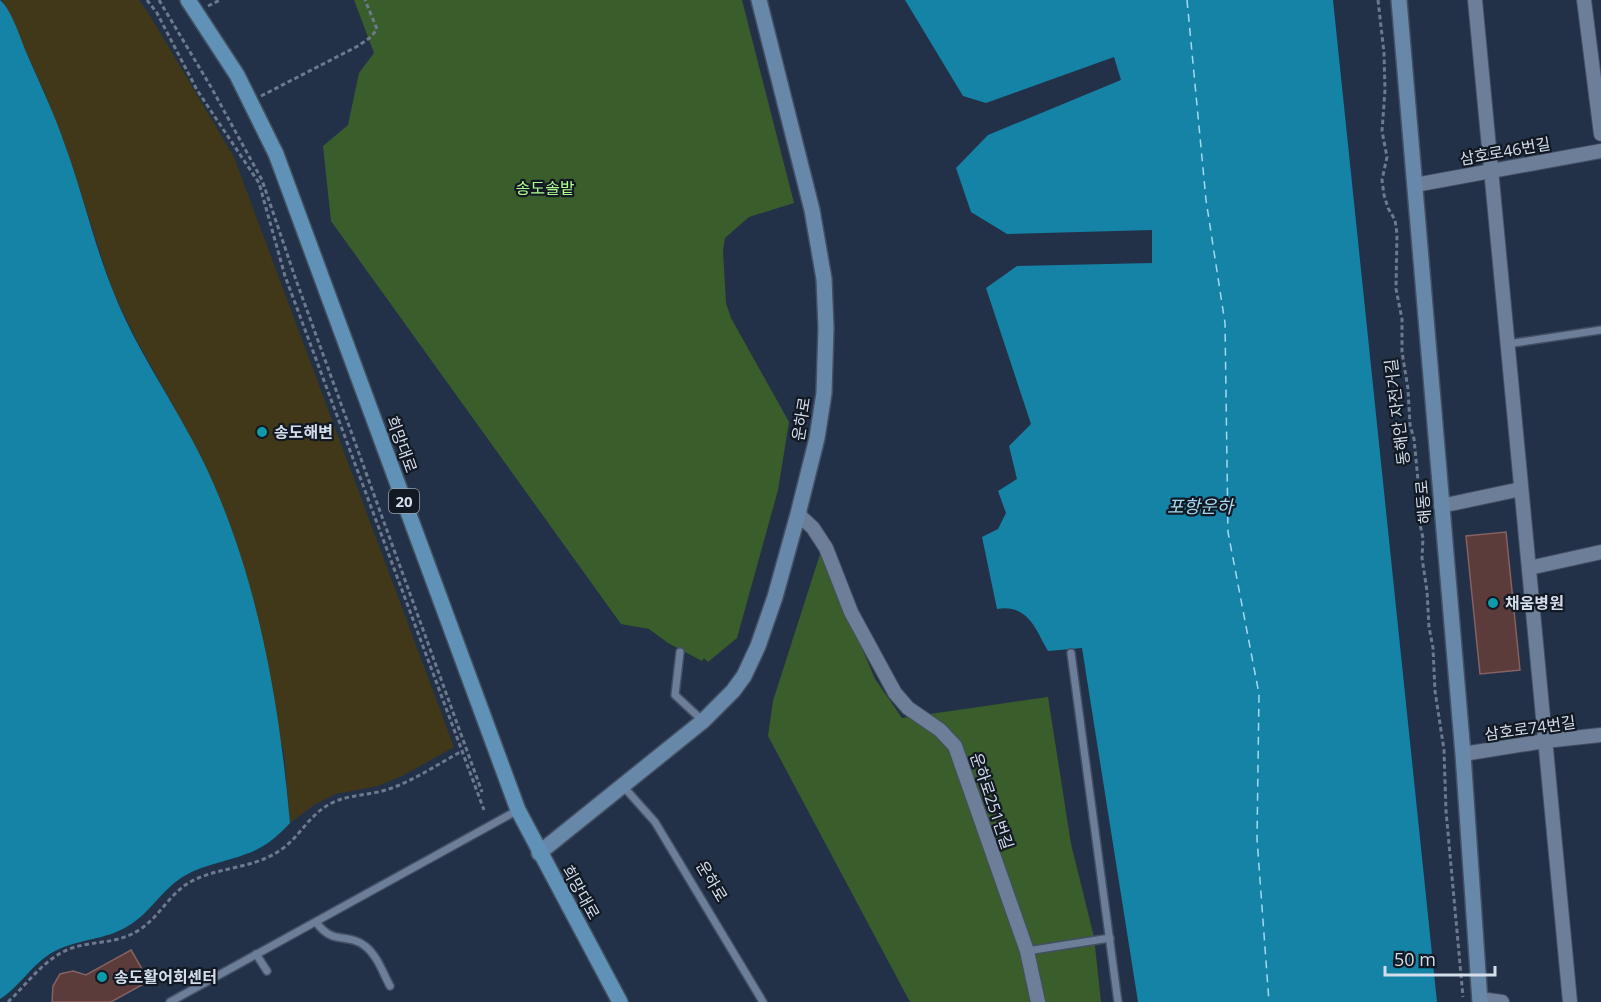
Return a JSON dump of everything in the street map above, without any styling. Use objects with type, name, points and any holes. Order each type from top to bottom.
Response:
[{"type":"main road","name":"희망대로","points":[[188,0],[218,43],[252,101],[287,180],[518,810],[620,1002]]},
{"type":"street","name":"운하로","points":[[539,853],[703,721],[733,691],[751,661],[775,597],[798,514],[817,438],[824,393],[826,328],[824,279],[816,227],[759,0]]},
{"type":"street","name":"해동로","points":[[1399,0],[1463,754],[1480,1000]]},
{"type":"street","points":[[1475,0],[1570,1002]]},
{"type":"street","points":[[1584,0],[1601,134]]},
{"type":"street","name":"삼호로46번길","points":[[1415,185],[1601,151]]},
{"type":"street","points":[[1441,506],[1521,489]]},
{"type":"street","name":"운하로251번길","points":[[798,514],[813,528],[826,548],[851,612],[895,693],[908,708],[940,730],[955,746],[1027,951],[1038,1002]]},
{"type":"street","points":[[1529,568],[1601,552]]},
{"type":"street","name":"삼호로74번길","points":[[1463,754],[1601,735]]},
{"type":"street","points":[[1480,1000],[1502,1002]]},
{"type":"lane","points":[[1507,344],[1601,330]]},
{"type":"lane","points":[[680,652],[675,695],[703,721]]},
{"type":"lane","points":[[1071,653],[1118,1002]]},
{"type":"lane","name":"운하로","points":[[622,785],[655,822],[763,1002]]},
{"type":"lane","points":[[170,1002],[518,810]]},
{"type":"lane","points":[[316,922],[328,935],[365,945],[390,986]]},
{"type":"lane","points":[[1027,951],[1110,938]]},
{"type":"lane","points":[[256,954],[267,971]]},
{"type":"path","points":[[147,0],[157,13],[197,90],[259,183],[285,276],[484,810]]},
{"type":"path","points":[[159,0],[212,87],[262,180],[296,280],[482,792]]},
{"type":"path","points":[[252,101],[371,38],[377,29],[365,0]]},
{"type":"path","name":"동해안 자전거길","points":[[1378,0],[1384,53],[1385,90],[1382,131],[1387,157],[1382,180],[1384,195],[1395,220],[1397,234],[1396,289],[1402,319],[1402,352],[1420,501],[1422,558],[1433,648],[1435,691],[1444,750],[1446,811],[1464,1002]]},
{"type":"path","points":[[8,1002],[47,961],[70,949],[108,943],[139,930],[171,897],[190,882],[216,872],[247,865],[283,849],[328,804],[341,799],[377,793],[400,785],[462,751]]},
{"type":"green space","name":"송도솔밭","points":[[354,0],[742,0],[794,203],[749,217],[725,238],[723,250],[726,303],[731,318],[789,422],[778,490],[737,638],[708,662],[704,658],[702,661],[668,643],[649,629],[621,624],[331,221],[323,146],[348,125],[359,73],[374,53]]},
{"type":"green space","points":[[821,551],[875,679],[902,718],[1048,697],[1071,844],[1094,937],[1101,1002],[910,1002],[768,736],[773,701]]},
{"type":"sand","name":"송도해변","points":[[2,0],[139,0],[149,14],[234,157],[454,747],[402,776],[378,786],[336,794],[314,805],[290,823],[284,752],[173,405],[138,343],[113,292],[66,148],[43,89]]},
{"type":"water","points":[[0,0],[15,24],[57,124],[100,255],[122,313],[202,459],[237,546],[251,591],[272,683],[290,823],[259,849],[201,868],[178,880],[136,921],[119,931],[55,951],[0,999]]},
{"type":"water","name":"포항운하","points":[[905,0],[1333,0],[1437,1002],[1138,1002],[1082,648],[1048,651],[1034,626],[1023,614],[1008,608],[997,609],[982,537],[998,529],[1006,513],[998,491],[1017,479],[1009,446],[1031,424],[986,288],[1017,266],[1152,263],[1152,230],[1007,234],[971,212],[956,168],[988,135],[1121,80],[1114,57],[986,103],[963,96]]},
{"type":"building","name":"채움병원","points":[[1506,532],[1520,670],[1480,674],[1466,536]]},
{"type":"building","name":"송도활어회센터","points":[[131,950],[149,981],[111,1002],[52,1002],[53,986],[60,974],[73,971],[86,975]]},
{"type":"ferry route","points":[[1187,0],[1206,200],[1225,323],[1228,532],[1259,694],[1257,839],[1269,1002]]},
{"type":"place","name":"송도해변","points":[[262,432]]},
{"type":"place","name":"채움병원","points":[[1493,603]]},
{"type":"place","name":"송도활어회센터","points":[[102,977]]}]
